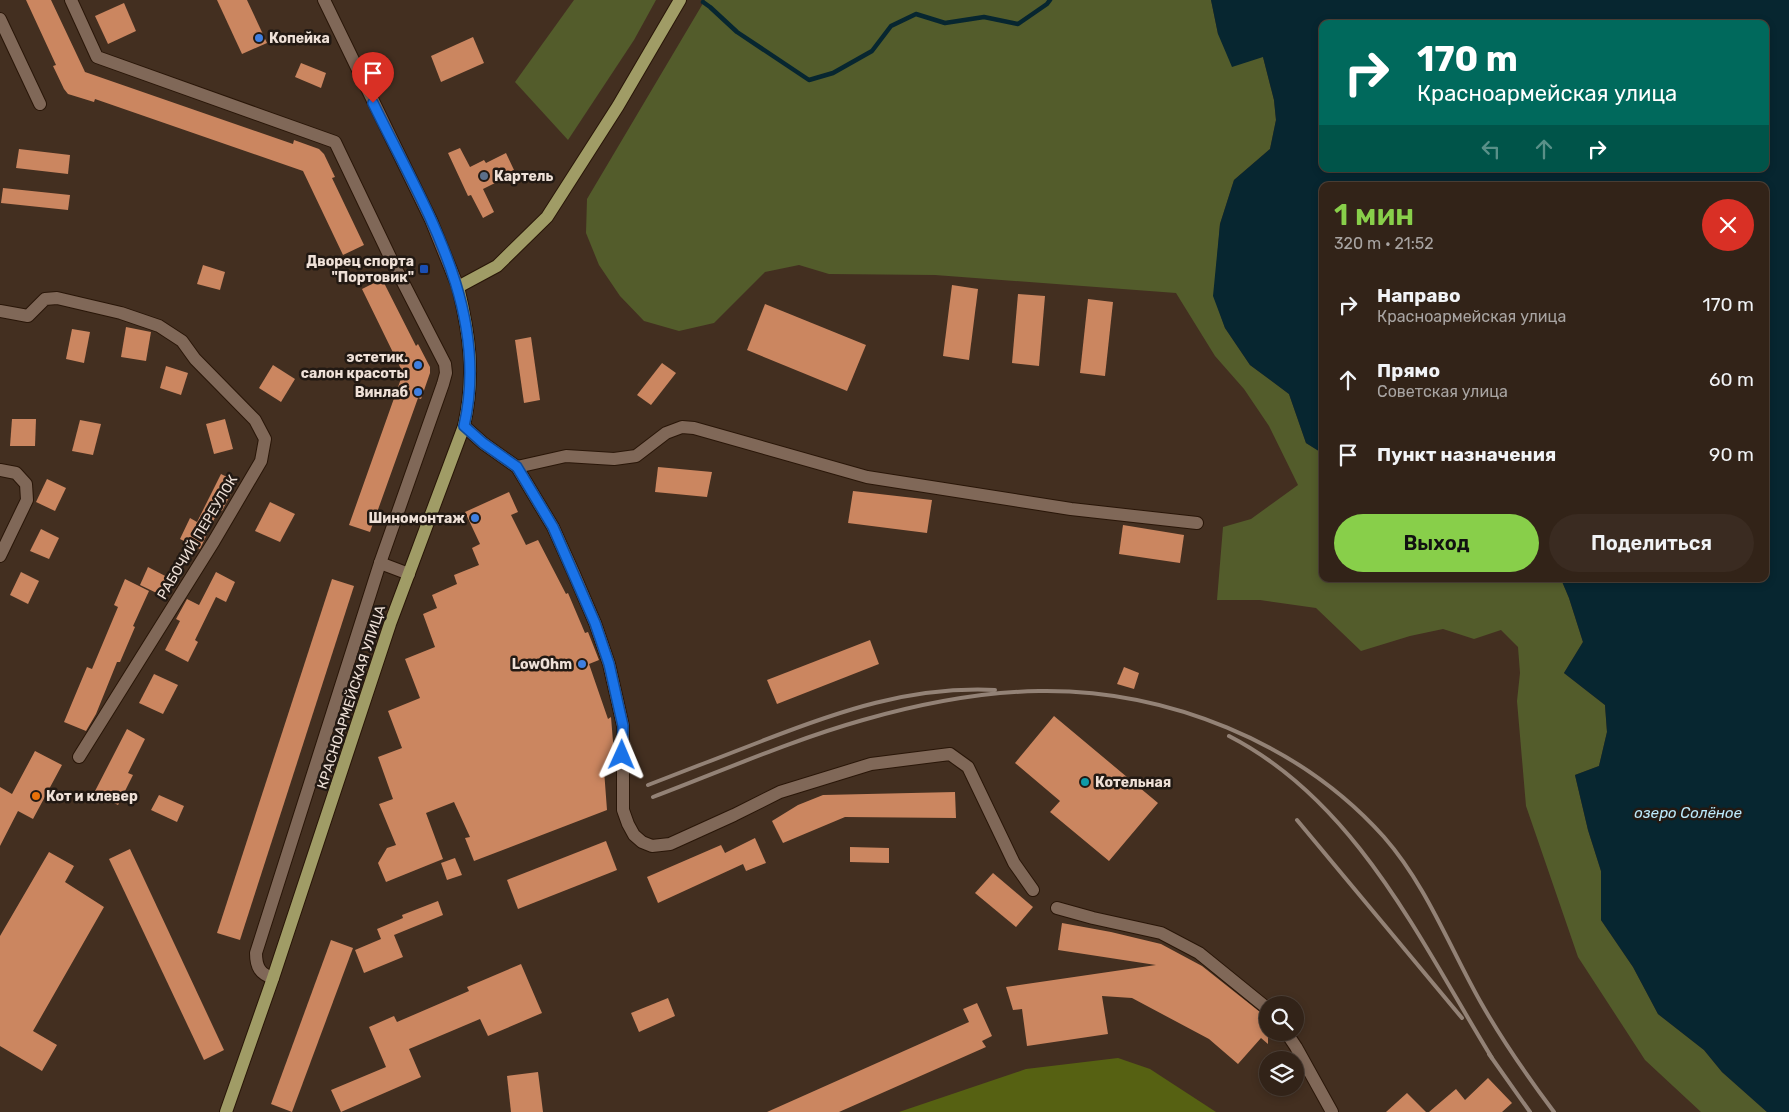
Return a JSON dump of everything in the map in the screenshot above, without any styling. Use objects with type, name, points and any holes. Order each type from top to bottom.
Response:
[{"type":"main road","points":[[458,287],[497,266],[547,217],[618,106],[680,0]]},
{"type":"main road","name":"КРАСНОАРМЕЙСКАЯ УЛИЦА","points":[[226,1112],[273,978],[390,624],[464,426],[470,400],[471,375],[465,315],[458,287]]},
{"type":"street","points":[[71,0],[97,57],[335,142],[391,259],[445,364],[446,373],[380,562],[256,953],[256,966],[264,975],[273,978]]},
{"type":"street","points":[[324,0],[431,220],[458,287]]},
{"type":"street","points":[[0,19],[40,104]]},
{"type":"street","name":"РАБОЧИЙ ПЕРЕУЛОК","points":[[0,311],[28,316],[45,299],[57,298],[121,313],[160,326],[182,341],[195,359],[255,420],[265,439],[261,461],[214,541],[79,757]]},
{"type":"street","points":[[464,426],[483,443],[517,467],[553,527],[595,623],[609,664],[623,726],[622,770],[624,810],[634,835],[642,842],[652,846],[670,844],[780,792],[871,764],[950,754],[968,767],[1014,863],[1033,890]]},
{"type":"street","points":[[517,467],[566,456],[614,460],[636,456],[666,432],[682,427],[694,428],[867,478],[1071,509],[1197,523]]},
{"type":"street","points":[[0,470],[16,473],[26,484],[27,500],[0,556]]},
{"type":"street","points":[[380,562],[409,574]]},
{"type":"street","points":[[1058,908],[1161,933],[1199,953],[1259,1002]]},
{"type":"street","points":[[1292,1041],[1332,1112]]},
{"type":"green space","points":[[574,0],[656,0],[634,40],[568,140],[515,82]]},
{"type":"green space","points":[[705,0],[1211,0],[1218,34],[1263,57],[1274,100],[1276,120],[1270,149],[1234,180],[1220,224],[1214,296],[1225,328],[1250,365],[1289,394],[1306,443],[1319,451],[1319,582],[1562,582],[1583,642],[1564,673],[1605,705],[1607,732],[1599,766],[1575,775],[1588,830],[1601,871],[1601,920],[1633,967],[1658,1014],[1704,1050],[1722,1072],[1767,1112],[1701,1112],[1645,1060],[1578,957],[1526,806],[1517,701],[1520,673],[1518,647],[1501,630],[1474,639],[1443,629],[1410,636],[1361,651],[1316,608],[1260,600],[1217,600],[1223,527],[1251,519],[1298,485],[1269,426],[1244,389],[1215,356],[1176,293],[935,275],[829,274],[799,265],[765,272],[714,323],[679,331],[644,321],[620,296],[599,265],[586,233],[587,199]]},
{"type":"green space","points":[[1118,1058],[1150,1069],[1216,1112],[899,1112],[1026,1069]]},
{"type":"water","name":"озеро Солёное","points":[[1211,0],[1789,0],[1789,1112],[1767,1112],[1722,1072],[1704,1050],[1658,1014],[1633,967],[1601,920],[1601,871],[1588,830],[1575,775],[1599,766],[1607,732],[1605,705],[1564,673],[1583,642],[1562,582],[1769,582],[1769,182],[1319,182],[1319,451],[1306,443],[1289,394],[1250,365],[1225,328],[1213,296],[1220,224],[1234,180],[1270,149],[1276,120],[1274,100],[1263,57],[1232,67],[1218,34]]},
{"type":"building","points":[[26,0],[51,0],[85,72],[293,144],[294,140],[319,149],[324,154],[335,177],[332,178],[364,245],[343,255],[303,171],[95,99],[94,102],[68,94],[53,66],[56,65]]},
{"type":"building","points":[[217,0],[247,0],[267,43],[242,54]]},
{"type":"building","points":[[124,3],[136,31],[108,44],[95,16]]},
{"type":"building","points":[[473,37],[484,63],[441,82],[431,56]]},
{"type":"building","points":[[301,63],[326,73],[321,88],[295,77]]},
{"type":"building","points":[[460,148],[470,167],[484,160],[486,163],[506,153],[514,170],[494,180],[495,183],[483,189],[494,212],[483,218],[471,195],[468,196],[448,153]]},
{"type":"building","points":[[19,149],[70,155],[68,174],[16,168]]},
{"type":"building","points":[[3,188],[70,195],[68,210],[1,203]]},
{"type":"building","points":[[203,265],[225,272],[220,290],[197,284]]},
{"type":"building","points":[[382,279],[416,346],[418,344],[430,367],[430,373],[421,399],[418,398],[370,532],[349,525],[403,373],[362,289]]},
{"type":"building","points":[[952,285],[978,289],[969,360],[943,356]]},
{"type":"building","points":[[1018,294],[1045,296],[1039,366],[1012,363]]},
{"type":"building","points":[[1088,299],[1113,302],[1105,376],[1080,373]]},
{"type":"building","points":[[765,304],[866,345],[847,391],[747,350]]},
{"type":"building","points":[[126,327],[151,332],[146,361],[121,357]]},
{"type":"building","points":[[72,329],[90,332],[84,363],[66,359]]},
{"type":"building","points":[[531,337],[540,400],[524,403],[515,340]]},
{"type":"building","points":[[662,363],[676,373],[651,405],[637,395]]},
{"type":"building","points":[[273,365],[295,379],[281,402],[259,388]]},
{"type":"building","points":[[166,366],[188,373],[181,395],[160,388]]},
{"type":"building","points":[[12,419],[36,419],[35,446],[10,446]]},
{"type":"building","points":[[225,419],[233,449],[214,454],[206,424]]},
{"type":"building","points":[[80,420],[101,424],[93,455],[72,451]]},
{"type":"building","points":[[658,467],[712,472],[707,497],[655,492]]},
{"type":"building","points":[[221,474],[237,482],[222,511],[219,509],[200,549],[180,539],[190,518],[197,522]]},
{"type":"building","points":[[47,479],[66,488],[55,511],[36,502]]},
{"type":"building","points":[[853,491],[932,500],[927,533],[848,523]]},
{"type":"building","points":[[509,492],[518,512],[511,515],[526,545],[538,540],[566,594],[568,593],[585,633],[588,632],[599,660],[589,664],[608,719],[611,717],[615,766],[604,770],[607,810],[474,861],[465,838],[470,837],[454,802],[426,813],[443,859],[386,882],[378,863],[387,848],[396,845],[379,804],[393,799],[378,757],[402,748],[388,711],[420,698],[405,659],[435,647],[423,614],[437,608],[432,595],[457,584],[454,575],[479,565],[472,548],[480,544],[465,512]]},
{"type":"building","points":[[270,502],[295,514],[280,542],[255,531]]},
{"type":"building","points":[[1123,525],[1184,535],[1180,563],[1119,554]]},
{"type":"building","points":[[41,529],[59,538],[49,559],[30,551]]},
{"type":"building","points":[[148,567],[171,579],[163,596],[140,585]]},
{"type":"building","points":[[21,572],[39,581],[28,604],[10,595]]},
{"type":"building","points":[[216,572],[235,582],[226,602],[216,597],[195,640],[198,642],[188,662],[165,650],[180,621],[176,619],[187,599],[199,605]]},
{"type":"building","points":[[125,579],[149,591],[133,626],[135,627],[120,662],[117,662],[96,714],[86,731],[64,722],[87,667],[92,669],[118,607],[114,605]]},
{"type":"building","points":[[332,579],[354,586],[240,940],[217,933]]},
{"type":"building","points":[[870,640],[879,664],[777,704],[767,680]]},
{"type":"building","points":[[1124,667],[1139,673],[1134,689],[1117,684]]},
{"type":"building","points":[[154,674],[178,685],[163,714],[139,703]]},
{"type":"building","name":"Котельная","points":[[1054,716],[1158,803],[1109,861],[1050,812],[1060,801],[1015,763]]},
{"type":"building","points":[[127,729],[145,739],[128,773],[133,775],[118,805],[94,793]]},
{"type":"building","points":[[35,751],[62,765],[33,819],[18,811],[0,846],[0,787],[12,794]]},
{"type":"building","points":[[955,792],[956,818],[845,817],[783,843],[772,821],[798,805],[823,795]]},
{"type":"building","points":[[159,795],[184,806],[177,822],[151,810]]},
{"type":"building","points":[[755,838],[766,863],[746,871],[743,864],[658,903],[647,877],[721,845],[725,853]]},
{"type":"building","points":[[606,841],[617,870],[518,909],[507,880]]},
{"type":"building","points":[[850,847],[889,848],[889,863],[850,862]]},
{"type":"building","points":[[130,849],[224,1050],[204,1060],[109,859]]},
{"type":"building","points":[[49,852],[74,866],[65,882],[104,907],[33,1031],[57,1045],[42,1071],[0,1046],[0,936]]},
{"type":"building","points":[[455,858],[462,875],[447,880],[441,863]]},
{"type":"building","points":[[993,873],[1033,907],[1016,927],[975,893]]},
{"type":"building","points":[[438,901],[443,915],[394,935],[403,957],[364,973],[355,950],[381,939],[377,929],[403,918],[402,915]]},
{"type":"building","points":[[1062,923],[1161,944],[1202,966],[1259,1011],[1259,1040],[1238,1064],[1209,1039],[1132,998],[1102,996],[1108,1034],[1027,1046],[1022,1009],[1013,1010],[1006,987],[1156,965],[1058,950]]},
{"type":"building","points":[[331,940],[353,948],[292,1112],[271,1104]]},
{"type":"building","points":[[521,964],[542,1013],[488,1036],[480,1019],[409,1049],[421,1077],[341,1112],[331,1090],[386,1067],[369,1027],[394,1016],[397,1022],[469,991],[467,987]]},
{"type":"building","points":[[668,998],[675,1016],[639,1032],[631,1013]]},
{"type":"building","points":[[977,1003],[992,1036],[982,1041],[986,1047],[839,1112],[767,1112],[969,1022],[963,1009]]},
{"type":"building","points":[[538,1072],[543,1112],[511,1112],[507,1076]]},
{"type":"building","points":[[1488,1078],[1512,1103],[1502,1112],[1429,1112],[1456,1089],[1465,1100]]},
{"type":"building","points":[[1407,1093],[1426,1112],[1386,1112]]},
{"type":"waterway","points":[[703,2],[737,32],[809,80],[833,73],[872,51],[891,26],[916,14],[945,23],[984,17],[1018,24],[1050,0]]},
{"type":"railway","points":[[648,785],[791,730],[876,703],[934,692],[995,690]]},
{"type":"railway","points":[[653,797],[784,746],[836,728],[884,714],[972,696],[1039,691],[1087,693],[1135,700],[1182,711],[1227,728],[1271,749],[1312,774],[1350,803],[1384,837],[1425,895],[1497,1030],[1554,1112]]},
{"type":"railway","points":[[1229,736],[1274,764],[1314,798],[1349,836],[1382,878],[1411,922],[1492,1058]]},
{"type":"railway","points":[[1297,820],[1462,1018]]},
{"type":"railway","points":[[1489,1054],[1530,1112]]},
{"type":"place","name":"Копейка","points":[[259,38]]},
{"type":"place","name":"Картель","points":[[484,176]]},
{"type":"place","name":"Дворец спорта \"Портовик\"","points":[[424,269]]},
{"type":"place","name":"эстетик. салон красоты","points":[[418,365]]},
{"type":"place","name":"Винлаб","points":[[418,392]]},
{"type":"place","name":"Шиномонтаж","points":[[475,518]]},
{"type":"place","name":"LowOhm","points":[[582,664]]},
{"type":"place","name":"Котельная","points":[[1085,782]]},
{"type":"place","name":"Кот и клевер","points":[[36,796]]},
{"type":"route","points":[[373,103],[431,220],[458,287],[465,315],[471,375],[470,400],[464,426],[483,443],[517,467],[553,527],[595,623],[609,664],[623,726],[622,755]]}]
